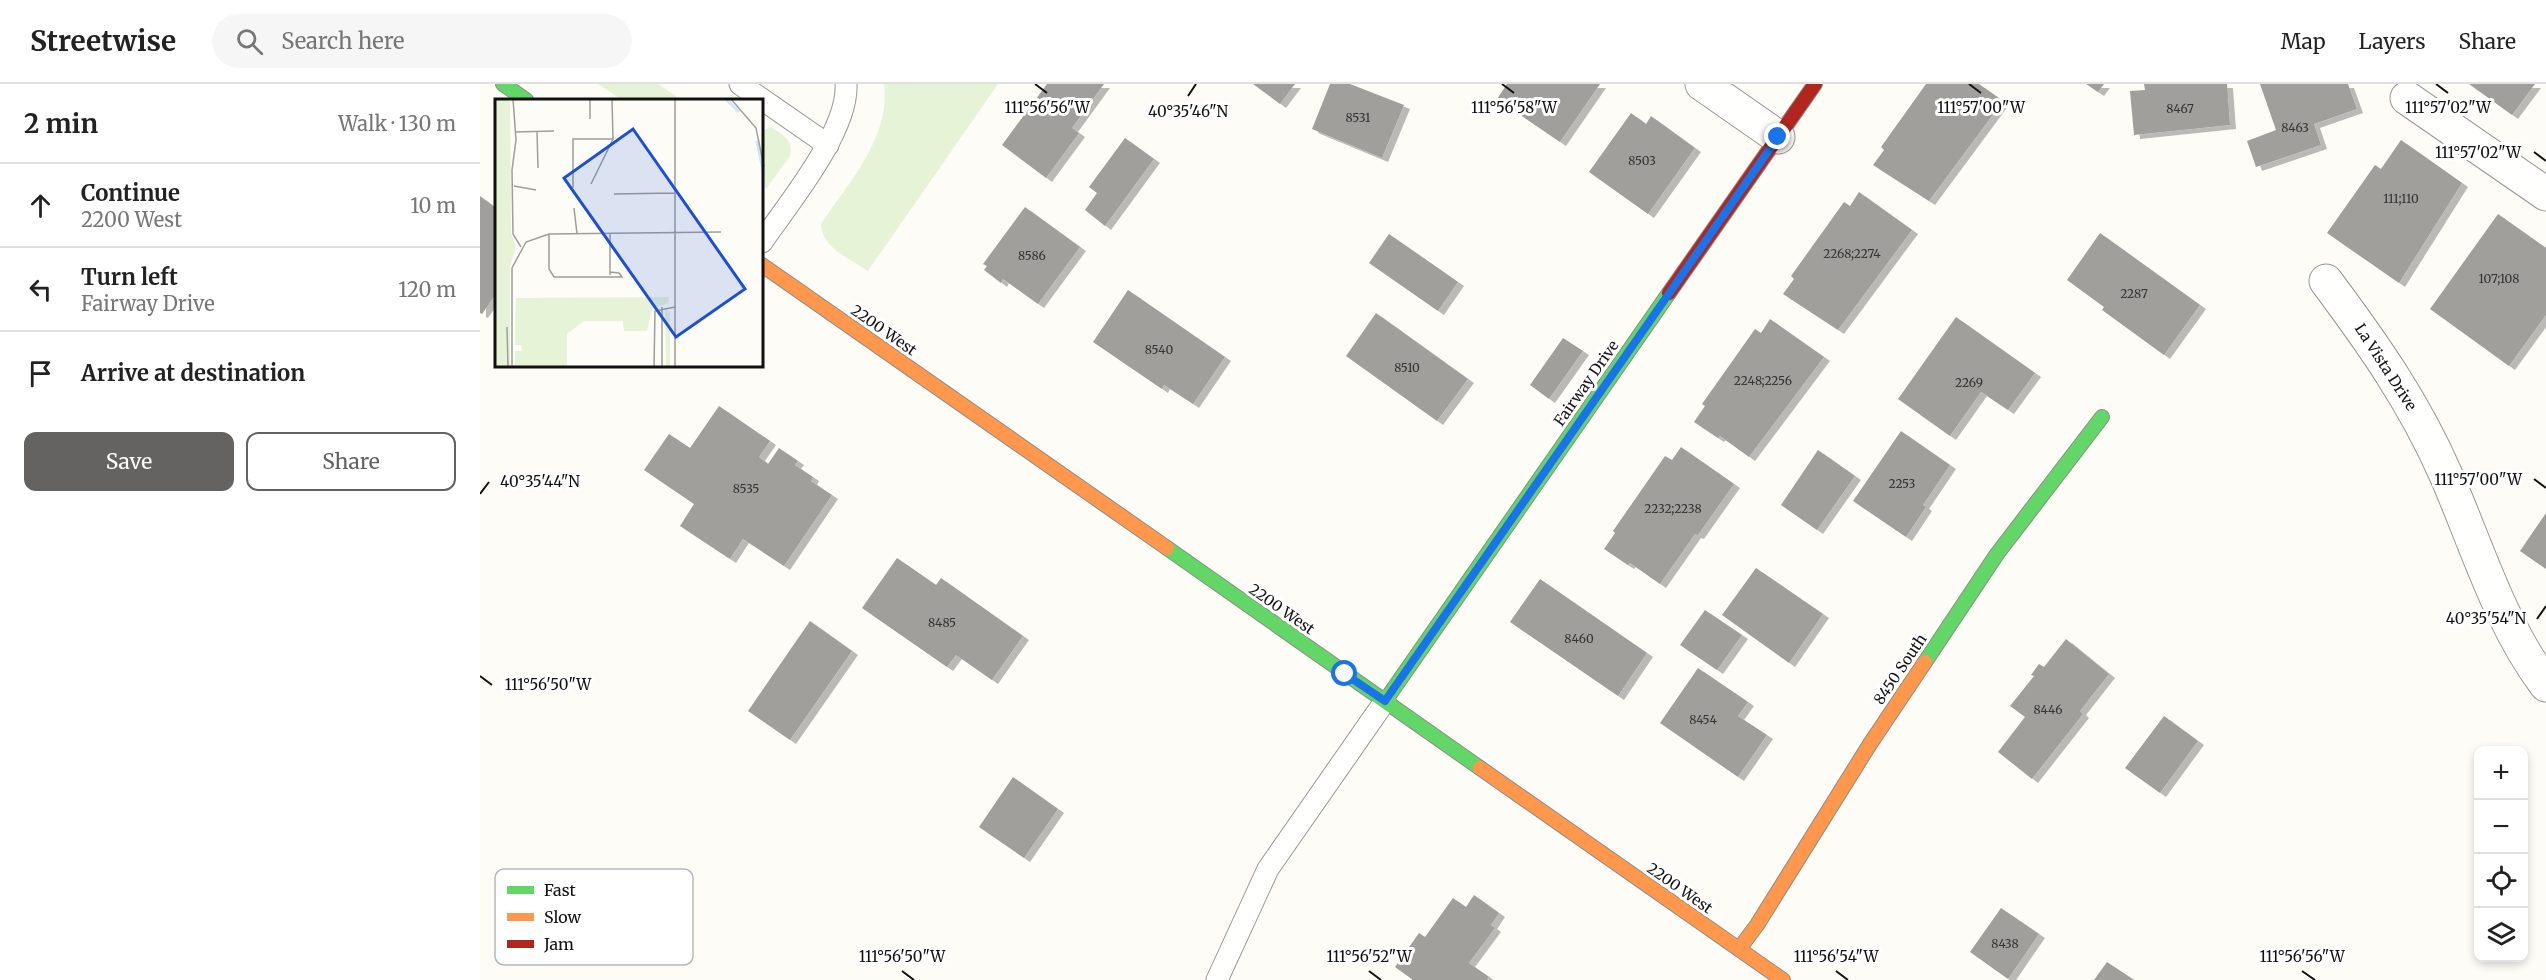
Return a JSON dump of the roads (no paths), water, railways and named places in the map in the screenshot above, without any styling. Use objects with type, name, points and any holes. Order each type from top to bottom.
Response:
[{"type":"street","points":[[503,84],[525,99]]},
{"type":"street","points":[[1702,84],[1778,137]]},
{"type":"street","name":"Fairway Drive","points":[[1385,701],[1815,84]]},
{"type":"street","points":[[2407,98],[2546,194]]},
{"type":"street","name":"2200 West","points":[[764,266],[1783,980]]},
{"type":"street","name":"La Vista Drive","points":[[2326,281],[2371,342],[2409,400],[2445,474],[2500,608],[2546,685]]},
{"type":"street","name":"8450 South","points":[[1739,949],[1757,925],[1870,744],[1997,554],[2102,417]]},
{"type":"lane","points":[[740,84],[762,99]]},
{"type":"lane","points":[[764,239],[828,145],[845,105],[846,84]]},
{"type":"lane","points":[[764,101],[828,145]]},
{"type":"lane","points":[[1217,980],[1268,869],[1385,701]]}]
